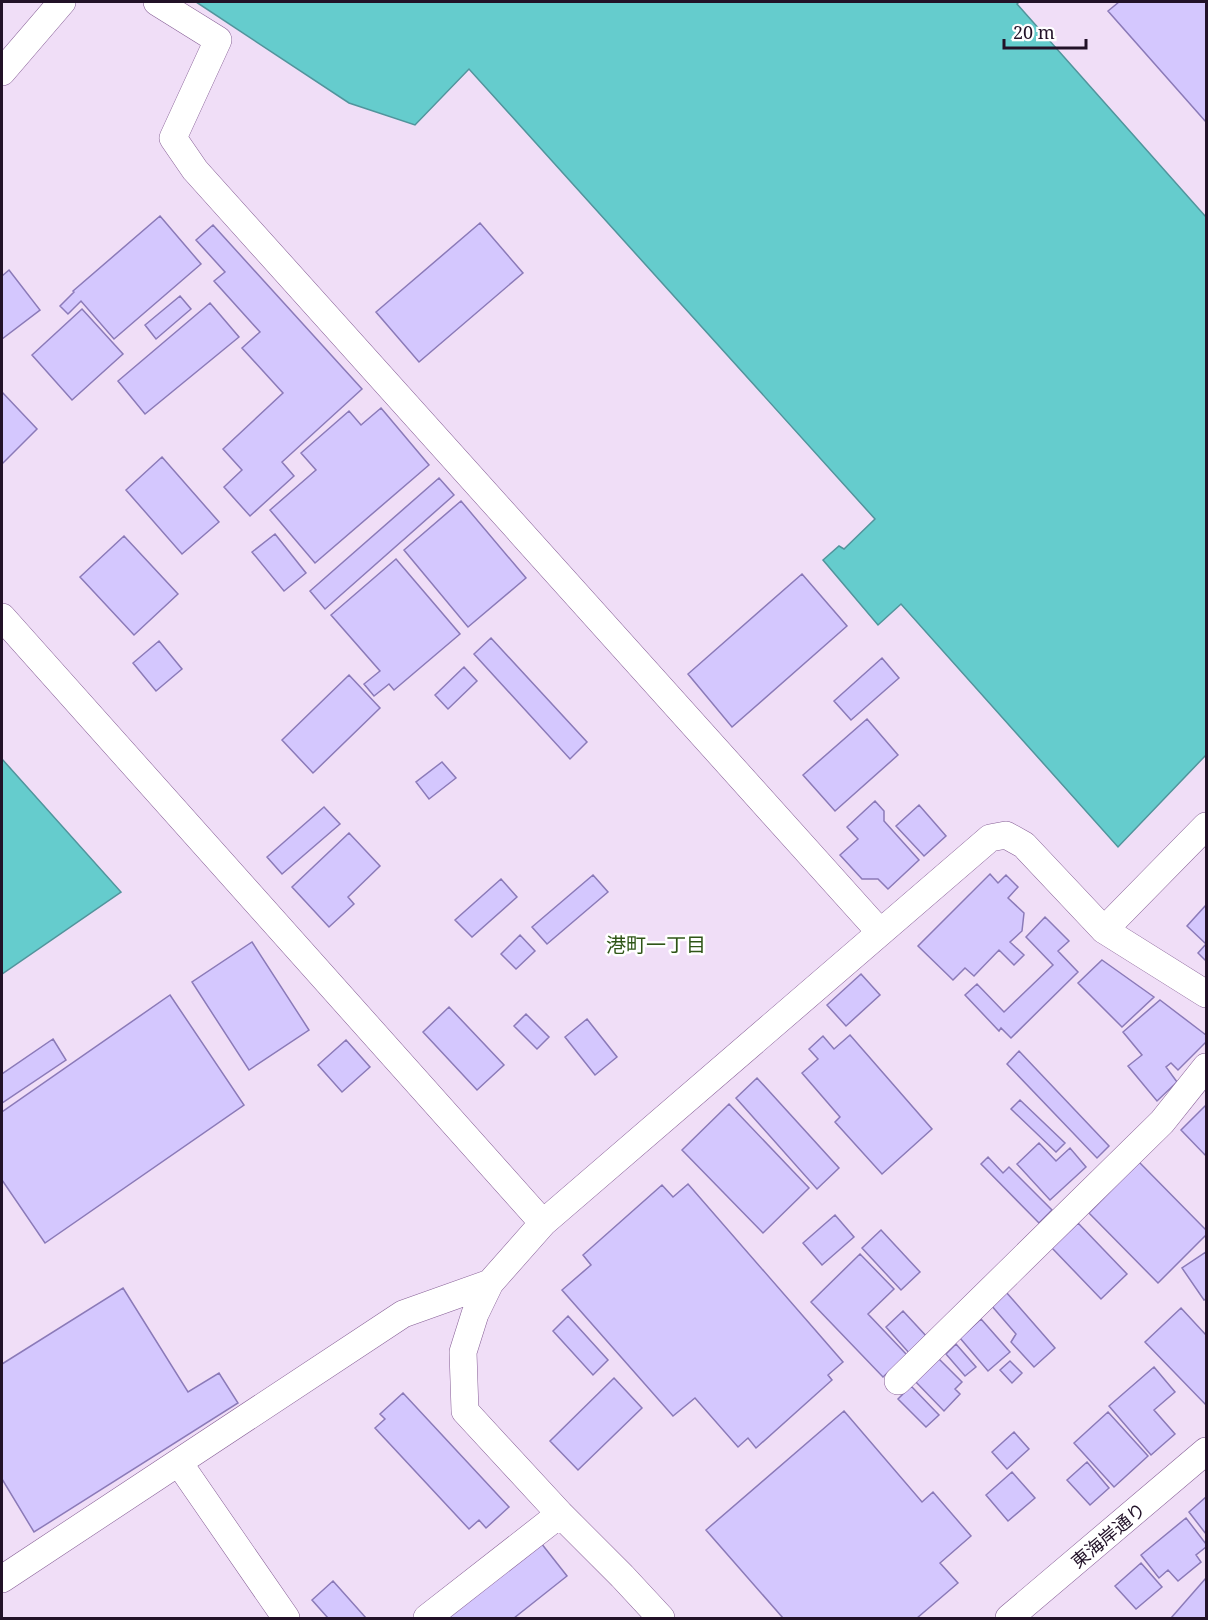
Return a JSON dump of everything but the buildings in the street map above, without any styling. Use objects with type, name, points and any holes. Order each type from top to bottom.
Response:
[{"type":"street","points":[[2,72],[62,2]]},
{"type":"street","points":[[157,2],[218,40],[173,138],[195,170],[880,932]]},
{"type":"street","points":[[2,617],[543,1223]]},
{"type":"street","points":[[1104,930],[1206,826]]},
{"type":"street","points":[[661,1618],[560,1514],[465,1411],[464,1352],[475,1314],[490,1283],[543,1223],[990,838],[1006,835],[1024,844],[1104,930],[1206,994]]},
{"type":"street","points":[[898,1381],[1162,1122],[1206,1067]]},
{"type":"street","points":[[2,1579],[403,1314],[490,1283]]},
{"type":"street","name":"東海岸通り","points":[[1015,1617],[1206,1451]]},
{"type":"street","points":[[179,1463],[286,1618]]},
{"type":"street","points":[[427,1618],[560,1514]]},
{"type":"shaded area","points":[[196,2],[1019,2],[1017,4],[1206,217],[1206,755],[1118,847],[901,604],[878,625],[823,560],[839,546],[844,549],[875,519],[469,69],[415,125],[349,103]]},
{"type":"shaded area","points":[[2,759],[121,892],[2,974]]},
{"type":"district","name":"港町一丁目","points":[[656,944]]}]
